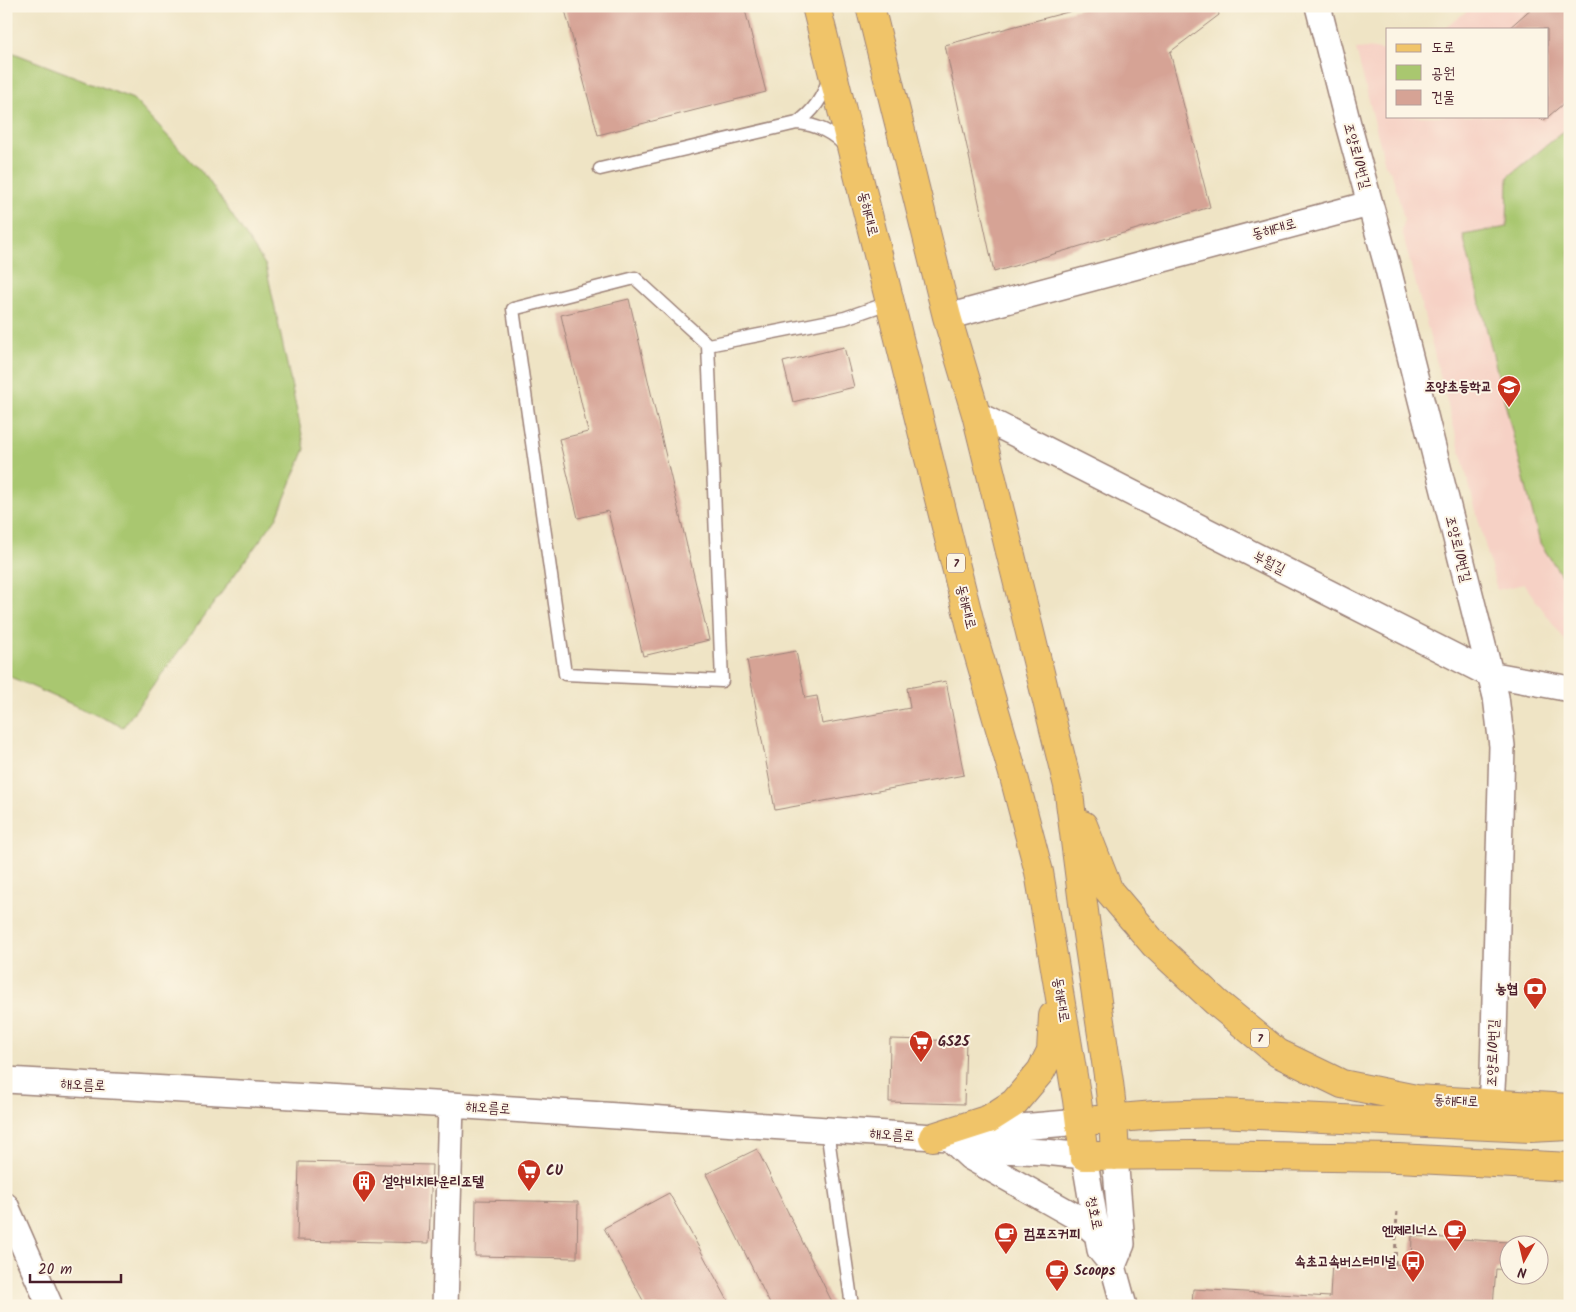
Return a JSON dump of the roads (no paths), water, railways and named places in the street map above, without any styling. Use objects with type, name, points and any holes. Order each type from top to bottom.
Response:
[{"type":"main road","name":"동해대로","points":[[816,6],[974,639],[1039,872],[1084,1156]]},
{"type":"main road","name":"동해대로","points":[[870,6],[947,317],[976,414],[1068,786],[1086,927],[1109,1082],[1115,1156]]},
{"type":"main road","name":"동해대로","points":[[1068,786],[1109,892],[1154,944],[1216,1002],[1278,1053],[1342,1084],[1416,1099],[1570,1108]]},
{"type":"main road","points":[[950,1138],[989,1119],[1014,1103],[1041,1071],[1051,1051],[1056,974]]},
{"type":"main road","name":"동해대로","points":[[1080,1122],[1156,1115],[1218,1113],[1530,1128],[1570,1126]]},
{"type":"main road","points":[[1084,1156],[1193,1155],[1398,1158],[1570,1167]]},
{"type":"street","name":"조양로10번길","points":[[1318,6],[1369,204],[1387,265],[1496,697],[1502,746],[1491,1103]]},
{"type":"street","name":"동해대로","points":[[947,317],[1369,204]]},
{"type":"street","name":"부월길","points":[[976,414],[1489,674],[1570,689]]},
{"type":"street","name":"해오름로","points":[[6,1080],[451,1105],[950,1138],[999,1150],[1084,1156]]},
{"type":"street","points":[[445,1306],[451,1105]]},
{"type":"street","name":"해오름로","points":[[950,1138],[997,1129],[1080,1122]]},
{"type":"street","points":[[950,1138],[970,1157],[1080,1220],[1098,1235]]},
{"type":"street","name":"청호로","points":[[1084,1156],[1100,1250],[1113,1266],[1124,1306]]},
{"type":"street","name":"청호로","points":[[1113,1266],[1122,1244],[1115,1156]]},
{"type":"street","points":[[6,1206],[50,1306]]},
{"type":"lane","points":[[797,123],[811,111],[820,98],[827,85],[832,67]]},
{"type":"lane","points":[[600,169],[797,123],[806,123],[832,135],[844,145],[854,158]]},
{"type":"lane","points":[[635,278],[708,345],[722,680],[565,674],[513,309],[635,278]]},
{"type":"lane","points":[[708,345],[845,318],[890,302]]},
{"type":"lane","points":[[827,1130],[852,1306]]},
{"type":"place","name":"조양초등학교","points":[[1509,408]]},
{"type":"place","name":"농협","points":[[1535,1010]]},
{"type":"place","name":"GS25","points":[[921,1063]]},
{"type":"place","name":"CU","points":[[529,1192]]},
{"type":"place","name":"설악비치타운리조텔","points":[[364,1203]]},
{"type":"place","name":"엔제리너스","points":[[1455,1252]]},
{"type":"place","name":"컴포즈커피","points":[[1006,1255]]},
{"type":"place","name":"속초고속버스터미널","points":[[1413,1283]]},
{"type":"place","name":"Scoops","points":[[1057,1292]]}]
